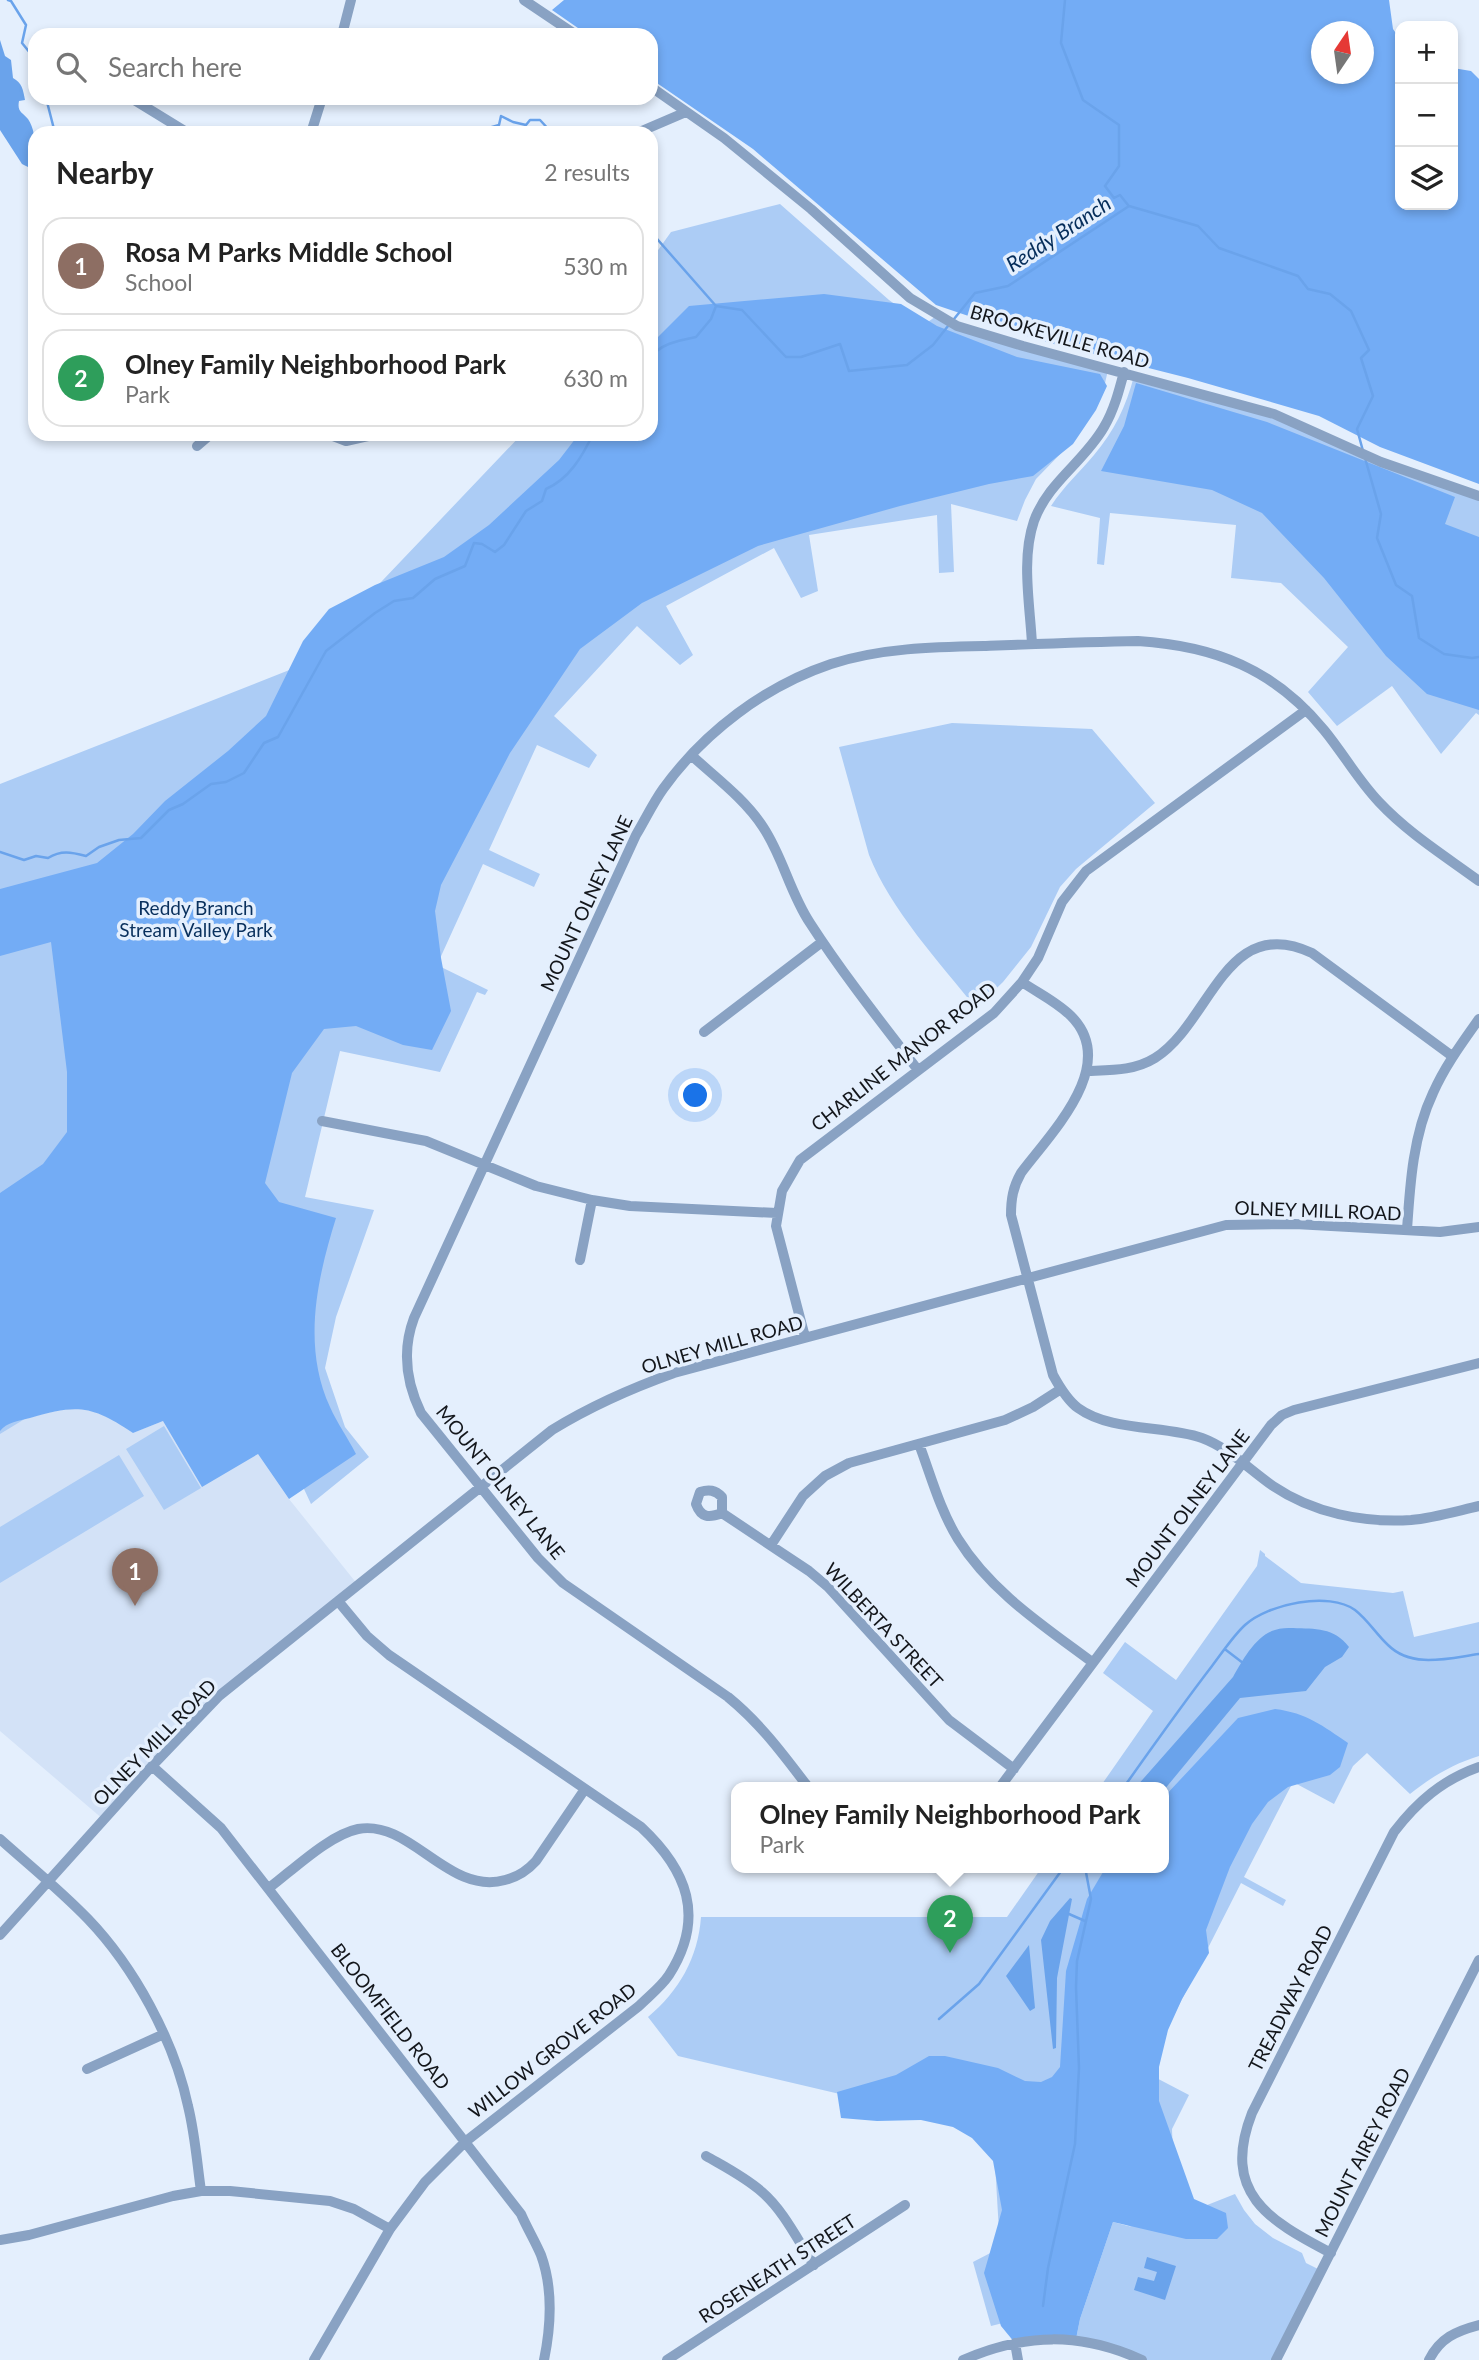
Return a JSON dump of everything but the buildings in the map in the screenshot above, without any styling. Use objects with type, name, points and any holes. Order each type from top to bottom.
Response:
[{"type":"street","points":[[344,28],[351,0]]},
{"type":"street","points":[[524,0],[566,28]]},
{"type":"street","name":"BROOKEVILLE ROAD","points":[[658,92],[724,138],[811,209],[903,293],[957,326],[1274,414],[1381,461],[1479,496]]},
{"type":"street","points":[[142,105],[177,126]]},
{"type":"street","points":[[313,126],[320,105]]},
{"type":"street","points":[[653,126],[686,112]]},
{"type":"street","points":[[1032,644],[1028,559],[1034,522],[1053,486],[1104,428],[1115,404],[1124,372]]},
{"type":"street","points":[[197,446],[203,441]]},
{"type":"street","name":"MOUNT OLNEY LANE","points":[[804,1782],[751,1716],[728,1697],[563,1584],[538,1558],[421,1413],[407,1368],[409,1331],[636,835],[663,790],[691,755],[718,729],[752,704],[831,664],[915,648],[1138,641],[1199,649],[1228,658],[1258,672],[1285,690],[1307,710],[1377,800],[1398,821],[1479,881]]},
{"type":"street","name":"CHARLINE MANOR ROAD","points":[[805,1337],[777,1236],[777,1213],[786,1181],[800,1160],[994,1013],[1022,982],[1038,958],[1062,902],[1086,871],[1307,710]]},
{"type":"street","points":[[691,755],[762,825],[773,844],[799,907],[918,1070]]},
{"type":"street","points":[[704,1032],[822,942]]},
{"type":"street","points":[[1087,1071],[1126,1069],[1157,1056],[1177,1038],[1230,965],[1249,951],[1277,943],[1299,947],[1312,953],[1452,1056]]},
{"type":"street","points":[[1022,982],[1069,1013],[1076,1021],[1086,1043],[1087,1071],[1076,1099],[1015,1185],[1011,1199],[1011,1215],[1053,1374],[1076,1407],[1095,1418],[1201,1438],[1221,1447],[1276,1487],[1318,1508],[1345,1516],[1369,1520],[1413,1520],[1479,1506]]},
{"type":"street","points":[[1407,1230],[1411,1175],[1419,1133],[1432,1095],[1452,1056],[1479,1019]]},
{"type":"street","points":[[322,1121],[426,1141],[537,1186],[592,1200],[630,1206],[777,1213]]},
{"type":"street","points":[[580,1260],[592,1200]]},
{"type":"street","name":"OLNEY MILL ROAD","points":[[0,1935],[152,1766],[219,1696],[552,1430],[578,1414],[674,1373],[1226,1224],[1295,1224],[1440,1232],[1479,1227]]},
{"type":"street","name":"MOUNT OLNEY LANE","points":[[1004,1782],[1271,1425],[1282,1415],[1479,1363]]},
{"type":"street","points":[[771,1545],[803,1496],[825,1476],[849,1463],[1005,1420],[1033,1407],[1061,1389]]},
{"type":"street","points":[[919,1444],[943,1511],[974,1562],[1009,1599],[1092,1662]]},
{"type":"street","name":"WILBERTA STREET","points":[[722,1513],[828,1587],[949,1720],[1014,1769]]},
{"type":"street","name":"WILLOW GROVE ROAD","points":[[314,2360],[390,2230],[425,2182],[465,2142],[639,2006],[668,1976],[682,1951],[687,1929],[687,1900],[679,1872],[662,1847],[641,1827],[389,1655],[367,1636],[338,1601]]},
{"type":"street","name":"BLOOMFIELD ROAD","points":[[152,1766],[221,1828],[521,2214],[541,2256],[547,2281],[550,2310],[544,2360]]},
{"type":"street","name":"TREADWAY ROAD","points":[[1331,2253],[1286,2228],[1258,2205],[1251,2194],[1244,2172],[1244,2132],[1394,1832],[1422,1799],[1447,1781],[1479,1767]]},
{"type":"street","points":[[269,1888],[336,1838],[358,1829],[375,1828],[389,1832],[466,1879],[495,1883],[515,1877],[536,1861],[585,1789]]},
{"type":"street","points":[[0,1839],[88,1919],[113,1949],[145,1996],[164,2034],[188,2105],[201,2191]]},
{"type":"street","name":"MOUNT AIREY ROAD","points":[[1276,2360],[1479,1960]]},
{"type":"street","points":[[87,2069],[164,2034]]},
{"type":"street","points":[[706,2156],[743,2177],[764,2193],[814,2265]]},
{"type":"street","points":[[0,2240],[201,2191],[230,2191],[330,2201],[354,2209],[390,2230]]},
{"type":"street","name":"ROSENEATH STREET","points":[[667,2360],[905,2204]]},
{"type":"street","points":[[1429,2360],[1446,2338],[1459,2330],[1479,2325]]},
{"type":"street","points":[[963,2360],[983,2351],[1037,2339],[1076,2339],[1142,2360]]},
{"type":"street","points":[[1016,2343],[1018,2360]]},
{"type":"shaded area","points":[[0,40],[5,56],[11,60],[13,78],[24,93],[25,100],[19,101],[20,112],[32,126],[28,126],[28,167],[22,164],[0,130]]},
{"type":"shaded area","points":[[79,1407],[110,1417],[133,1433],[163,1421],[258,1454],[289,1499],[358,1585],[219,1696],[104,1820],[0,1731],[0,1431],[5,1425]]},
{"type":"shaded area","points":[[1282,1628],[1330,1632],[1349,1647],[1342,1657],[1325,1667],[1306,1691],[1240,1698],[1169,1784],[1140,1782],[1233,1677],[1256,1643],[1268,1633]]},
{"type":"shaded area","points":[[1070,1898],[1072,1899],[1057,1978],[1056,2048],[1053,2049],[1041,1940],[1050,1921]]},
{"type":"shaded area","points":[[1029,1945],[1035,2008],[1030,2011],[1006,1976]]},
{"type":"shaded area","points":[[1147,2257],[1176,2266],[1165,2300],[1134,2290],[1138,2277],[1154,2281],[1157,2272],[1144,2268]]},
{"type":"green space","points":[[564,0],[1389,0],[1395,32],[1395,210],[1458,210],[1458,69],[1471,71],[1479,79],[1479,484],[1380,447],[1319,416],[1188,378],[1042,341],[936,305],[753,149],[658,84],[658,28],[578,28],[552,10]]},
{"type":"green space","name":"Reddy Branch Stream Valley Park","points":[[780,204],[889,300],[924,325],[936,316],[1108,370],[1103,392],[1069,445],[1036,479],[1017,521],[951,504],[954,572],[939,573],[937,515],[809,535],[818,591],[801,598],[774,548],[666,606],[693,655],[680,665],[637,626],[554,716],[597,755],[589,768],[537,745],[489,850],[540,874],[534,887],[483,864],[437,965],[488,990],[485,995],[477,992],[440,1072],[340,1051],[305,1197],[374,1210],[336,1317],[325,1368],[345,1427],[369,1457],[311,1504],[258,1390],[148,1344],[0,1434],[0,784],[302,665],[515,441],[658,441],[658,250],[671,232]]},
{"type":"green space","name":"Reddy Branch Stream Valley Park","points":[[824,294],[901,304],[937,326],[1017,357],[1100,374],[1107,386],[1096,410],[1073,444],[1033,476],[900,506],[758,546],[642,603],[580,649],[510,753],[441,885],[435,911],[451,1011],[432,1050],[403,1045],[356,1026],[324,1029],[292,1073],[265,1183],[279,1202],[336,1218],[318,1289],[315,1312],[316,1360],[330,1407],[356,1454],[289,1499],[258,1454],[202,1487],[163,1421],[133,1433],[95,1412],[72,1409],[13,1422],[0,1431],[0,1193],[43,1164],[67,1132],[67,1072],[51,942],[0,956],[0,889],[97,863],[133,834],[165,801],[228,751],[266,716],[303,641],[329,609],[375,585],[444,557],[489,525],[559,460],[574,441],[658,441],[658,337],[689,306]]},
{"type":"green space","points":[[1134,376],[1213,396],[1479,495],[1479,715],[1476,713],[1441,754],[1392,686],[1337,726],[1308,692],[1348,647],[1281,583],[1231,578],[1236,525],[1110,513],[1104,565],[1097,564],[1100,518],[1051,506],[1108,437],[1123,408]]},
{"type":"green space","points":[[1136,383],[1267,422],[1455,497],[1445,524],[1479,537],[1479,710],[1427,694],[1386,656],[1324,578],[1262,513],[1212,490],[1101,471],[1124,426]]},
{"type":"green space","points":[[952,723],[1092,729],[1155,803],[1076,869],[1060,887],[1031,947],[1003,982],[976,1008],[917,935],[878,875],[869,855],[839,747]]},
{"type":"green space","points":[[164,1426],[201,1488],[164,1510],[126,1449]]},
{"type":"green space","points":[[119,1455],[144,1496],[0,1583],[0,1527]]},
{"type":"green space","points":[[1260,1550],[1301,1583],[1393,1593],[1403,1591],[1414,1637],[1479,1622],[1479,1756],[1443,1772],[1410,1794],[1367,1753],[1353,1766],[1334,1804],[1293,1782],[1244,1877],[1286,1900],[1283,1906],[1241,1883],[1145,2072],[1189,2095],[1172,2129],[1174,2185],[1187,2213],[1235,2194],[1255,2224],[1273,2238],[1302,2253],[1306,2263],[1322,2271],[1276,2360],[1142,2360],[1076,2339],[1080,2319],[1113,2222],[1132,2227],[1107,2217],[1011,2321],[991,2326],[973,2262],[1000,2248],[993,2130],[678,2056],[648,2017],[669,1996],[685,1973],[696,1946],[701,1917],[1007,1917],[1038,1873],[1169,1873],[1169,1782],[1103,1782],[1153,1711],[1103,1673],[1125,1642],[1176,1680],[1257,1566]]},
{"type":"green space","points":[[1275,1709],[1286,1711],[1306,1717],[1348,1743],[1340,1767],[1330,1775],[1288,1787],[1268,1802],[1252,1824],[1230,1867],[1206,1930],[1209,1953],[1182,1999],[1168,2030],[1159,2067],[1159,2101],[1194,2199],[1226,2213],[1228,2228],[1217,2239],[1186,2239],[1113,2222],[1080,2319],[1076,2339],[1015,2343],[1001,2326],[984,2273],[1002,2210],[993,2161],[972,2138],[953,2127],[921,2120],[841,2118],[837,2092],[896,2075],[929,2056],[945,2056],[998,2068],[1025,2081],[1041,2082],[1052,2077],[1060,2067],[1066,1971],[1087,1899],[1102,1873],[1169,1873],[1169,1792],[1238,1718]]},
{"type":"waterway","name":"Reddy Branch","points":[[8,0],[26,25],[22,43],[28,50]]},
{"type":"waterway","points":[[1065,0],[1061,43],[1083,100],[1119,125],[1119,166],[1105,186],[1114,198],[1120,195],[1128,205]]},
{"type":"waterway","name":"Reddy Branch","points":[[48,105],[53,126]]},
{"type":"waterway","name":"Reddy Branch","points":[[496,126],[499,125],[501,116],[526,125],[530,120],[540,120],[546,126]]},
{"type":"waterway","name":"Reddy Branch","points":[[954,319],[975,293],[1008,286],[1129,206],[1198,226],[1219,248],[1298,276],[1308,289],[1330,294],[1351,311],[1369,350],[1361,358],[1373,396],[1357,429],[1363,451]]},
{"type":"waterway","name":"Reddy Branch","points":[[658,240],[716,306],[742,310],[786,357],[801,357],[840,344],[849,371],[907,365],[933,345],[948,326]]},
{"type":"waterway","points":[[658,350],[677,341],[696,337],[711,319],[716,306]]},
{"type":"waterway","points":[[0,852],[24,860],[36,856],[48,858],[66,852],[86,856],[99,847],[119,840],[141,838],[169,810],[183,804],[211,784],[226,782],[244,773],[264,743],[278,737],[326,651],[394,601],[413,598],[435,579],[465,566],[474,543],[482,544],[495,552],[504,545],[526,511],[542,501],[546,489],[562,479],[574,466],[589,441]]},
{"type":"waterway","name":"Reddy Branch","points":[[1365,458],[1381,514],[1377,538],[1396,585],[1412,596],[1419,638],[1444,654],[1479,657]]},
{"type":"waterway","points":[[1128,1782],[1232,1639],[1245,1625],[1268,1611],[1299,1602],[1330,1601],[1355,1610],[1388,1645],[1408,1657],[1431,1660],[1479,1654]]},
{"type":"waterway","points":[[1226,1650],[1243,1663]]},
{"type":"waterway","points":[[939,2019],[979,1984],[1060,1873]]},
{"type":"waterway","points":[[1043,2306],[1048,2268],[1075,2144],[1079,2068],[1077,1961],[1091,1899],[1086,1873]]},
{"type":"waterway","points":[[1069,1914],[1085,1921]]},
{"type":"place","name":"Rosa M Parks Middle School","points":[[135,1606]]},
{"type":"place","name":"Olney Family Neighborhood Park","points":[[950,1953]]}]
